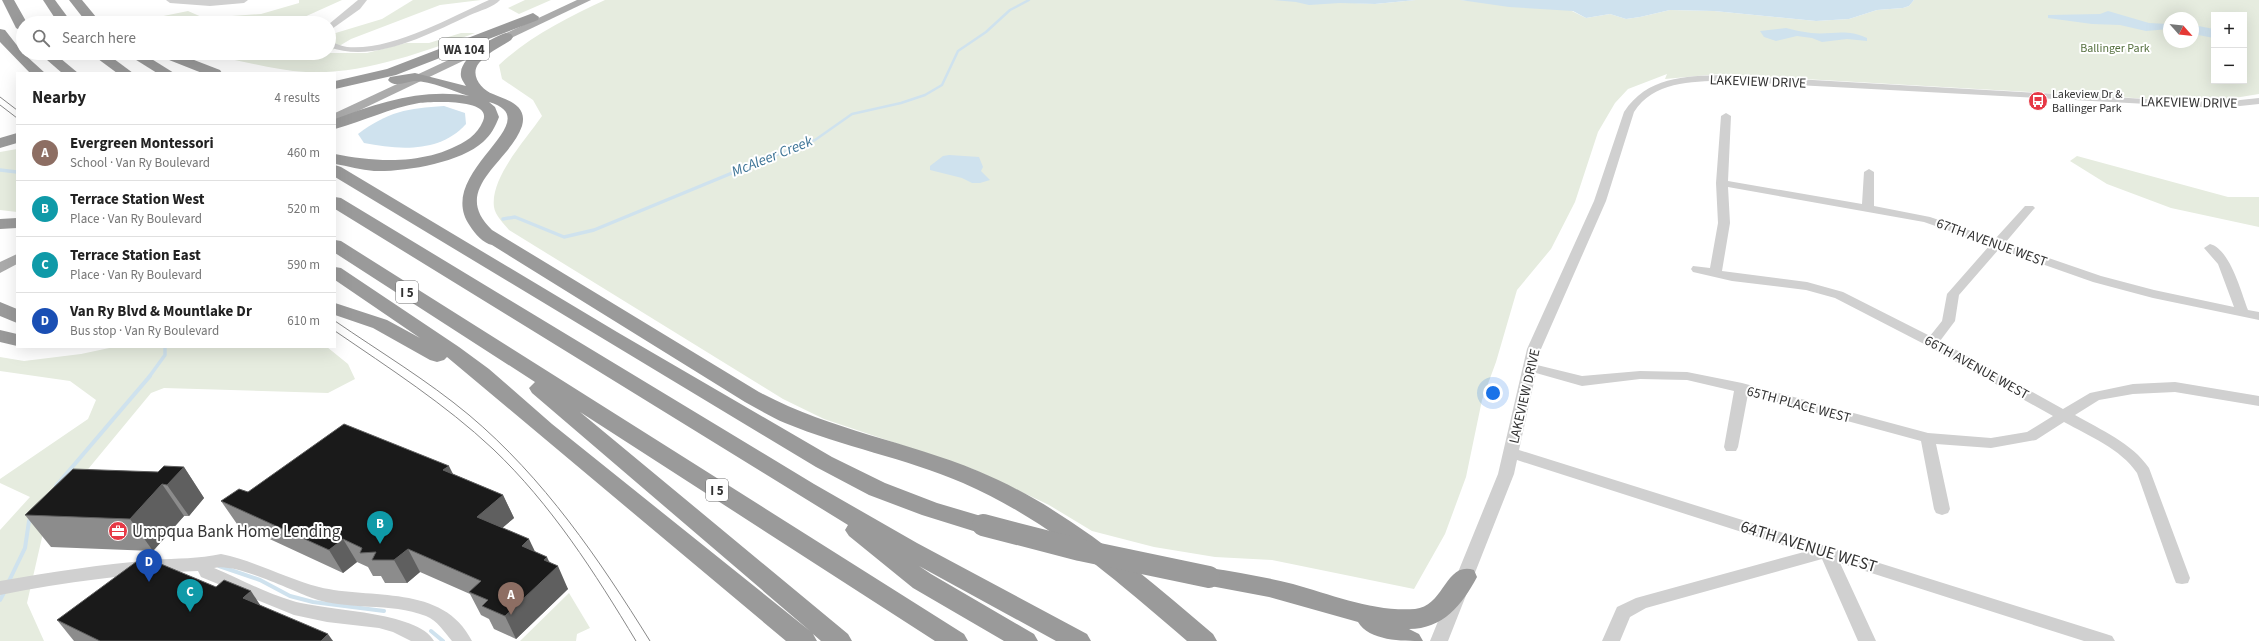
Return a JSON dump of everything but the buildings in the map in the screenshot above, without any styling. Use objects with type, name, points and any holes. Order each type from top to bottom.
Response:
[{"type":"highway","points":[[8,0],[17,16]]},
{"type":"highway","points":[[49,0],[60,16]]},
{"type":"highway","points":[[79,5],[88,16]]},
{"type":"highway","points":[[79,5],[94,16]]},
{"type":"highway","points":[[336,85],[391,72],[533,17]]},
{"type":"highway","points":[[0,33],[16,52]]},
{"type":"highway","points":[[490,97],[472,85],[466,75],[472,62],[506,37]]},
{"type":"highway","points":[[24,60],[37,72]]},
{"type":"highway","points":[[55,60],[71,72]]},
{"type":"highway","points":[[107,60],[125,72]]},
{"type":"highway","points":[[144,60],[165,72]]},
{"type":"highway","points":[[180,60],[211,72]]},
{"type":"highway","points":[[184,62],[184,66],[197,72]]},
{"type":"highway","points":[[395,80],[420,77],[490,97],[512,107],[517,118],[508,138],[481,171],[472,187],[469,202],[471,213],[475,222],[485,233],[610,336]]},
{"type":"highway","points":[[336,124],[393,105],[435,98],[456,98],[476,102],[486,107],[492,117],[487,130],[479,138],[458,150],[429,160],[380,166],[358,164],[336,159]]},
{"type":"highway","points":[[0,143],[16,138]]},
{"type":"highway","points":[[336,171],[610,336],[824,462],[877,489],[930,509],[983,525],[1080,550],[1276,589],[1344,608],[1393,618],[1422,618],[1433,614],[1443,606],[1465,577]]},
{"type":"highway","points":[[336,203],[806,490],[909,549],[1078,641]]},
{"type":"highway","points":[[0,224],[16,223]]},
{"type":"highway","points":[[485,233],[752,397],[797,420],[924,460],[971,477],[1012,496],[1052,518],[1091,546],[1204,641]]},
{"type":"highway","name":"I 5","points":[[336,246],[955,641]]},
{"type":"highway","points":[[336,273],[452,351],[515,401],[545,430]]},
{"type":"highway","points":[[0,308],[16,316]]},
{"type":"highway","points":[[336,309],[380,324],[415,342],[471,377],[545,430],[804,641]]},
{"type":"highway","points":[[0,336],[16,340]]},
{"type":"highway","points":[[479,338],[791,599],[839,641]]},
{"type":"highway","points":[[806,490],[922,581],[1025,641]]},
{"type":"highway","points":[[1344,608],[1410,641]]},
{"type":"main road","name":"WA 104","points":[[336,108],[570,0]]},
{"type":"main road","name":"WA 104","points":[[336,118],[586,0]]},
{"type":"main road","points":[[0,266],[16,258]]},
{"type":"main road","points":[[0,277],[16,269]]},
{"type":"street","points":[[170,0],[210,3],[244,0]]},
{"type":"street","points":[[336,23],[357,7],[363,0]]},
{"type":"street","points":[[336,47],[342,49],[355,50],[384,46],[496,0]]},
{"type":"street","name":"LAKEVIEW DRIVE","points":[[1439,641],[1506,474],[1534,349],[1600,201],[1631,107],[1644,94],[1661,86],[1685,80],[1723,78],[2181,104],[2221,105],[2259,101]]},
{"type":"street","points":[[1715,273],[1724,223],[1722,183],[1726,116]]},
{"type":"street","points":[[1868,208],[1869,172]]},
{"type":"street","name":"67TH AVENUE WEST","points":[[1722,183],[1868,208],[1939,222],[1998,244],[2125,287],[2259,316]]},
{"type":"street","points":[[1931,342],[1946,328],[1952,315],[1953,294],[2029,208]]},
{"type":"street","points":[[2210,248],[2224,263],[2243,313]]},
{"type":"street","name":"66TH AVENUE WEST","points":[[1697,268],[1750,280],[1797,284],[1827,290],[1851,300],[1931,342],[2115,444],[2138,463],[2147,480],[2182,578]]},
{"type":"street","name":"65TH PLACE WEST","points":[[1530,367],[1582,381],[1640,375],[1687,376],[1742,388],[1928,438],[1990,442],[2031,436],[2063,415]]},
{"type":"street","points":[[2063,415],[2095,396],[2133,389],[2175,387],[2259,401]]},
{"type":"street","points":[[1732,447],[1742,388]]},
{"type":"street","points":[[1928,438],[1942,509]]},
{"type":"street","name":"64TH AVENUE WEST","points":[[1511,453],[1826,552],[2084,637],[2106,641]]},
{"type":"street","points":[[1610,641],[1623,612],[1642,603],[1826,552],[1867,641]]},
{"type":"street","points":[[0,588],[31,582],[155,566],[205,564],[221,560],[243,565],[317,592],[345,598],[400,603],[432,610],[444,620],[463,641]]},
{"type":"street","points":[[205,564],[207,572],[294,608],[335,617],[378,621],[404,629],[425,641]]},
{"type":"green space","points":[[299,0],[342,0],[307,16],[232,16],[261,14],[299,3]]},
{"type":"green space","points":[[413,0],[481,0],[440,5],[351,39],[336,48],[336,33],[382,19]]},
{"type":"green space","points":[[525,0],[551,0],[519,14],[508,8]]},
{"type":"green space","name":"Ballinger Park","points":[[605,0],[1291,0],[1375,4],[1416,0],[1460,0],[1570,10],[1586,18],[1610,14],[1626,19],[1670,10],[1714,11],[1816,21],[1849,19],[1877,10],[1903,8],[1909,6],[1914,0],[2259,0],[2259,94],[2222,100],[2168,100],[1719,74],[1665,79],[1667,74],[1628,89],[1615,103],[1598,132],[1575,202],[1551,249],[1517,290],[1496,362],[1482,400],[1466,477],[1445,534],[1414,589],[1272,560],[1215,557],[1154,547],[1092,531],[1049,505],[973,469],[824,419],[783,399],[509,230],[496,213],[494,207],[494,196],[503,172],[510,159],[542,116],[533,100],[502,79],[499,65],[536,36]]},
{"type":"green space","points":[[188,11],[199,16],[163,16]]},
{"type":"green space","points":[[461,33],[475,33],[435,48],[392,61],[349,70],[306,72],[268,67],[235,60],[336,60],[336,53],[367,53],[406,43],[429,43]]},
{"type":"green space","points":[[16,149],[16,212],[0,210],[0,152]]},
{"type":"green space","points":[[2077,156],[2228,197],[2259,197],[2259,227],[2171,208],[2107,184],[2070,161]]},
{"type":"green space","points":[[109,348],[328,348],[348,364],[355,379],[328,393],[164,388],[151,393],[46,520],[27,603],[44,641],[0,641],[0,530],[30,497],[0,483],[0,479],[88,419],[96,400],[70,381],[0,371],[0,357],[24,361],[81,354]]},
{"type":"green space","points":[[569,593],[590,628],[577,634],[576,641],[520,641]]},
{"type":"water","points":[[1273,0],[1416,0],[1375,4],[1340,3],[1309,5]]},
{"type":"water","points":[[1460,0],[1914,0],[1909,6],[1903,8],[1877,10],[1849,19],[1816,21],[1714,11],[1670,10],[1626,19],[1610,14],[1586,18],[1573,11],[1509,7]]},
{"type":"water","points":[[2108,11],[2149,23],[2163,24],[2163,30],[2146,31],[2120,25],[2092,24],[2048,18],[2048,15],[2100,14]]},
{"type":"water","points":[[2199,26],[2211,28],[2211,37],[2199,35]]},
{"type":"water","points":[[1786,28],[1811,33],[1852,33],[1867,38],[1867,41],[1847,39],[1822,42],[1812,38],[1797,36],[1776,41],[1764,37],[1760,31]]},
{"type":"water","points":[[444,106],[465,113],[466,124],[456,133],[432,145],[405,148],[377,145],[364,143],[358,134],[388,116],[398,112],[419,108]]},
{"type":"water","points":[[943,156],[979,157],[983,167],[981,171],[990,180],[980,183],[972,183],[962,178],[930,170],[930,166]]},
{"type":"waterway","name":"McAleer Creek","points":[[746,167],[815,140],[852,114],[901,103],[925,95],[942,85],[958,51],[986,32],[1010,10],[1029,0]]},
{"type":"waterway","name":"McAleer Creek","points":[[503,219],[515,217],[564,237],[594,230],[749,166]]},
{"type":"waterway","name":"McAleer Creek","points":[[0,170],[16,172]]},
{"type":"waterway","points":[[149,377],[165,355],[165,348]]},
{"type":"waterway","points":[[56,486],[150,376]]},
{"type":"waterway","points":[[8,583],[25,548],[29,521],[32,517]]},
{"type":"waterway","points":[[219,566],[260,580],[290,596],[313,602],[384,611]]},
{"type":"waterway","points":[[0,600],[5,591]]},
{"type":"waterway","points":[[431,631],[443,641]]},
{"type":"tram line","points":[[0,97],[16,109]]},
{"type":"tram line","points":[[0,105],[16,117]]},
{"type":"tram line","points":[[336,322],[453,402],[496,439],[522,465],[546,493],[590,550],[631,610],[650,641]]},
{"type":"tram line","points":[[336,332],[416,387],[456,417],[493,449],[514,470],[571,540],[605,590],[636,641]]},
{"type":"place","name":"Lakeview Dr & Ballinger Park","points":[[2038,101]]},
{"type":"place","name":"Umpqua Bank Home Lending","points":[[118,531]]},
{"type":"place","name":"Terrace Station West","points":[[380,544]]},
{"type":"place","name":"Van Ry Blvd & Mountlake Dr","points":[[149,582]]},
{"type":"place","name":"Terrace Station East","points":[[190,612]]},
{"type":"place","name":"Evergreen Montessori","points":[[511,615]]}]
